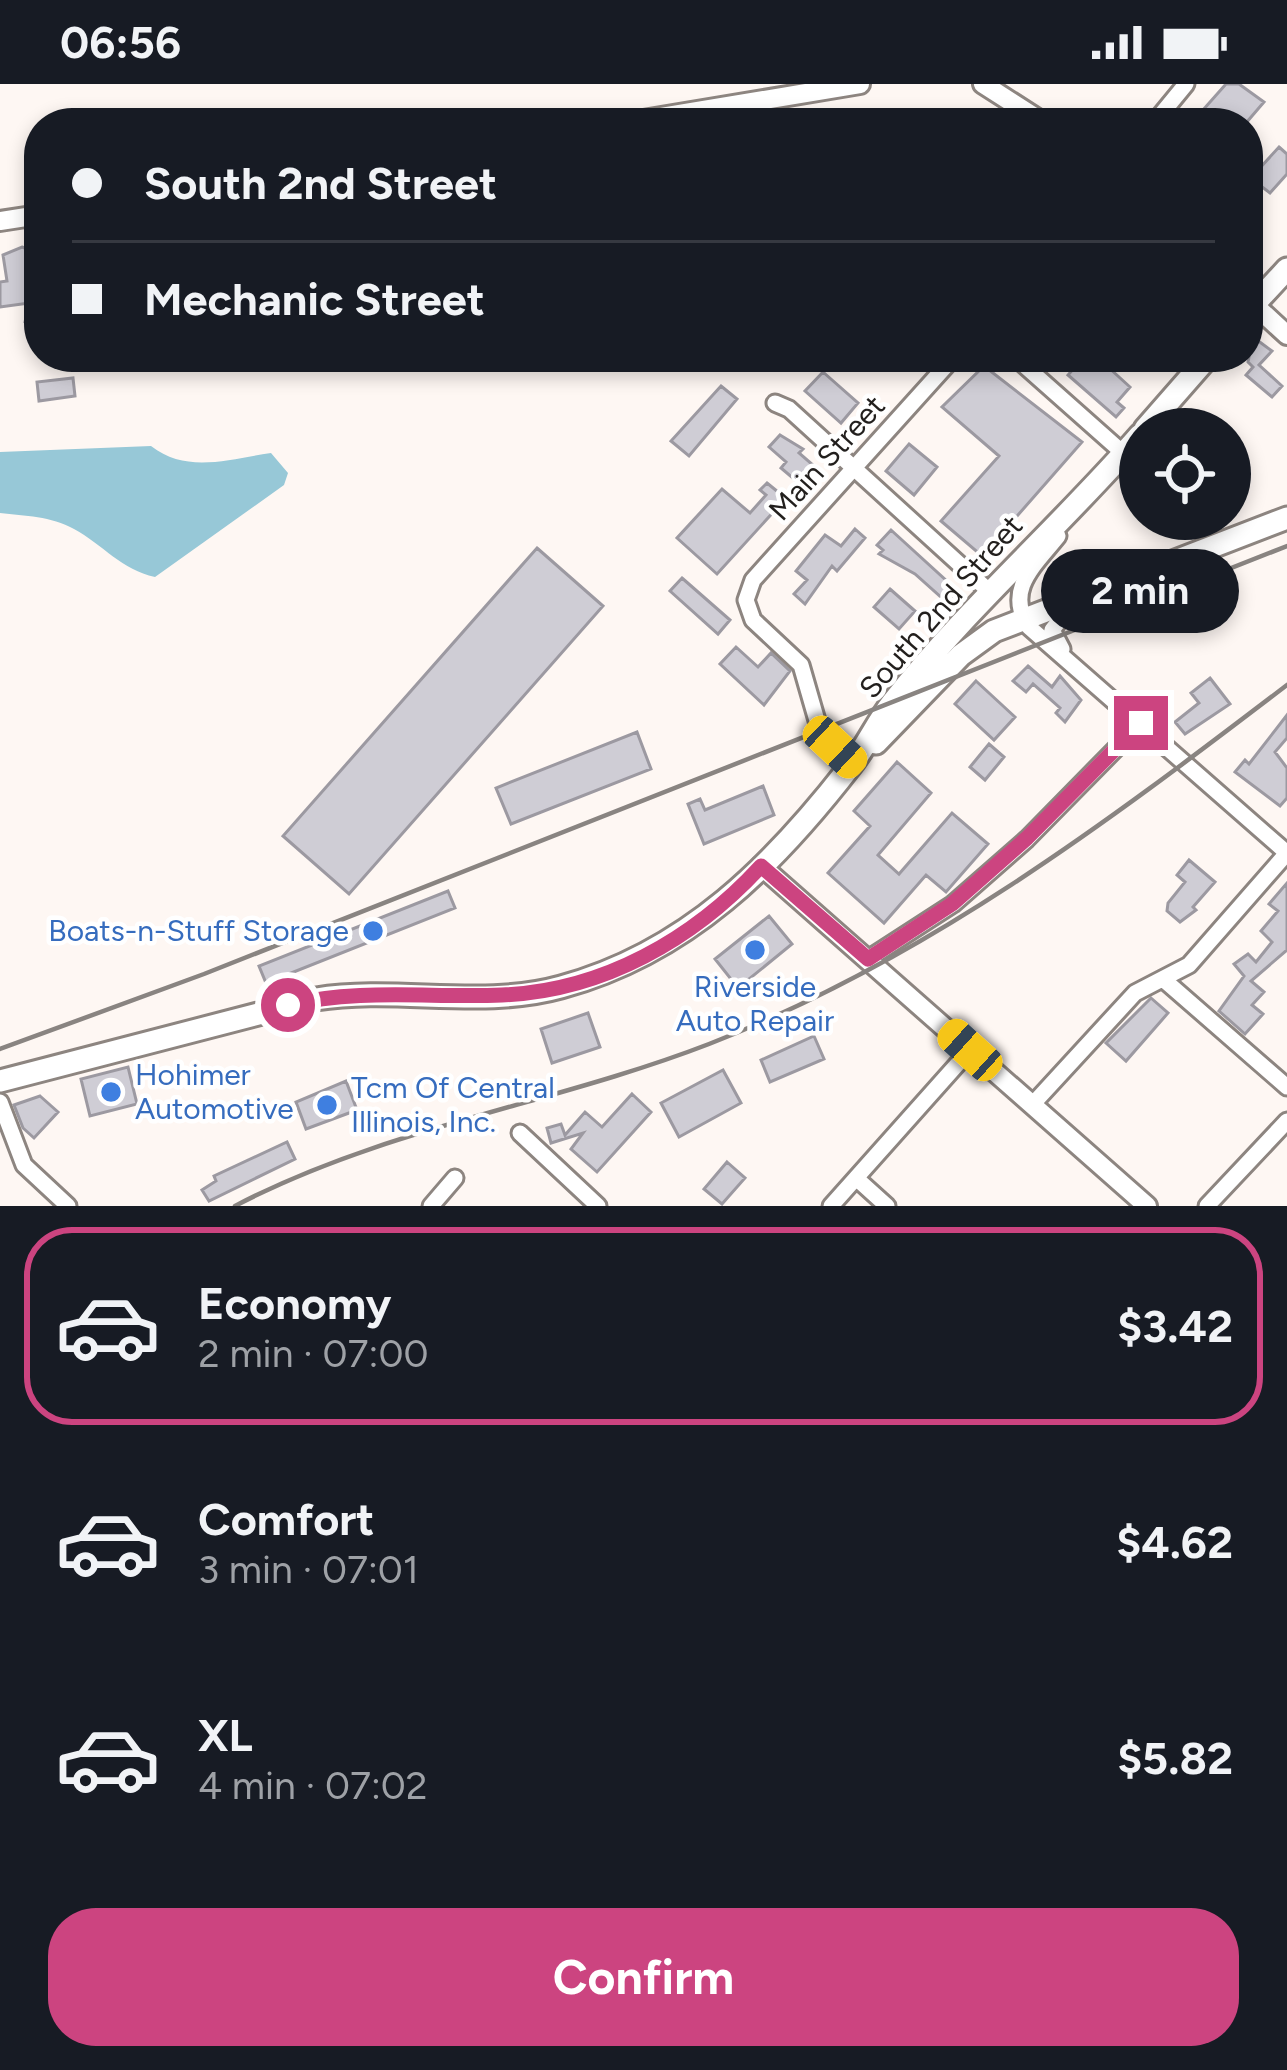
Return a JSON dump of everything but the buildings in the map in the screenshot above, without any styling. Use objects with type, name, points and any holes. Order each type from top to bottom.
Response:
[{"type":"main road","points":[[1263,292],[1287,269]]},
{"type":"main road","name":"South 2nd Street","points":[[1164,408],[1195,372]]},
{"type":"main road","name":"South 2nd Street","points":[[0,1081],[155,1036],[316,999],[382,992],[502,995],[558,988],[625,967],[678,939],[761,866],[853,763],[892,703],[990,592],[1119,469]]},
{"type":"main road","points":[[853,763],[904,718],[961,655],[1023,619],[1287,518]]},
{"type":"street","points":[[715,108],[860,84]]},
{"type":"street","points":[[1166,108],[1186,84]]},
{"type":"street","points":[[985,85],[1021,108]]},
{"type":"street","points":[[1263,315],[1287,334]]},
{"type":"street","name":"Main Street","points":[[853,763],[820,731],[801,665],[753,620],[746,599],[753,580],[941,372]]},
{"type":"street","points":[[1031,372],[1119,457]]},
{"type":"street","points":[[775,403],[789,409],[990,592]]},
{"type":"street","points":[[1032,1105],[1129,999],[1189,965],[1287,853],[1075,665],[1038,638],[1023,619],[1018,602],[1023,580],[1119,470]]},
{"type":"street","points":[[1075,665],[1052,630],[1061,613],[1095,591]]},
{"type":"street","points":[[868,959],[952,904],[1027,838],[1141,723]]},
{"type":"street","points":[[761,866],[1147,1206]]},
{"type":"street","points":[[1163,979],[1287,1087]]},
{"type":"street","points":[[831,1206],[970,1050]]},
{"type":"street","points":[[0,1102],[24,1165],[68,1206]]},
{"type":"street","points":[[1207,1206],[1287,1121]]},
{"type":"street","points":[[520,1133],[598,1206]]},
{"type":"street","points":[[430,1206],[455,1178]]},
{"type":"street","points":[[856,1178],[887,1206]]},
{"type":"water","points":[[151,446],[193,462],[271,453],[288,473],[284,485],[155,577],[132,569],[65,525],[0,513],[0,452]]},
{"type":"railway","points":[[0,1049],[204,974],[1287,546]]},
{"type":"railway","points":[[235,1206],[350,1156],[709,1044],[865,972],[1081,838],[1287,685]]},
{"type":"place","name":"Boats-n-Stuff Storage","points":[[373,931]]},
{"type":"place","name":"Riverside Auto Repair","points":[[755,950]]},
{"type":"place","name":"Hohimer Automotive","points":[[111,1092]]},
{"type":"place","name":"Tcm Of Central Illinois, Inc.","points":[[327,1105]]},
{"type":"route","points":[[288,1005],[368,993],[502,995],[558,988],[625,967],[678,939],[720,907],[761,866],[868,959],[952,904],[1027,838],[1141,723]]}]
